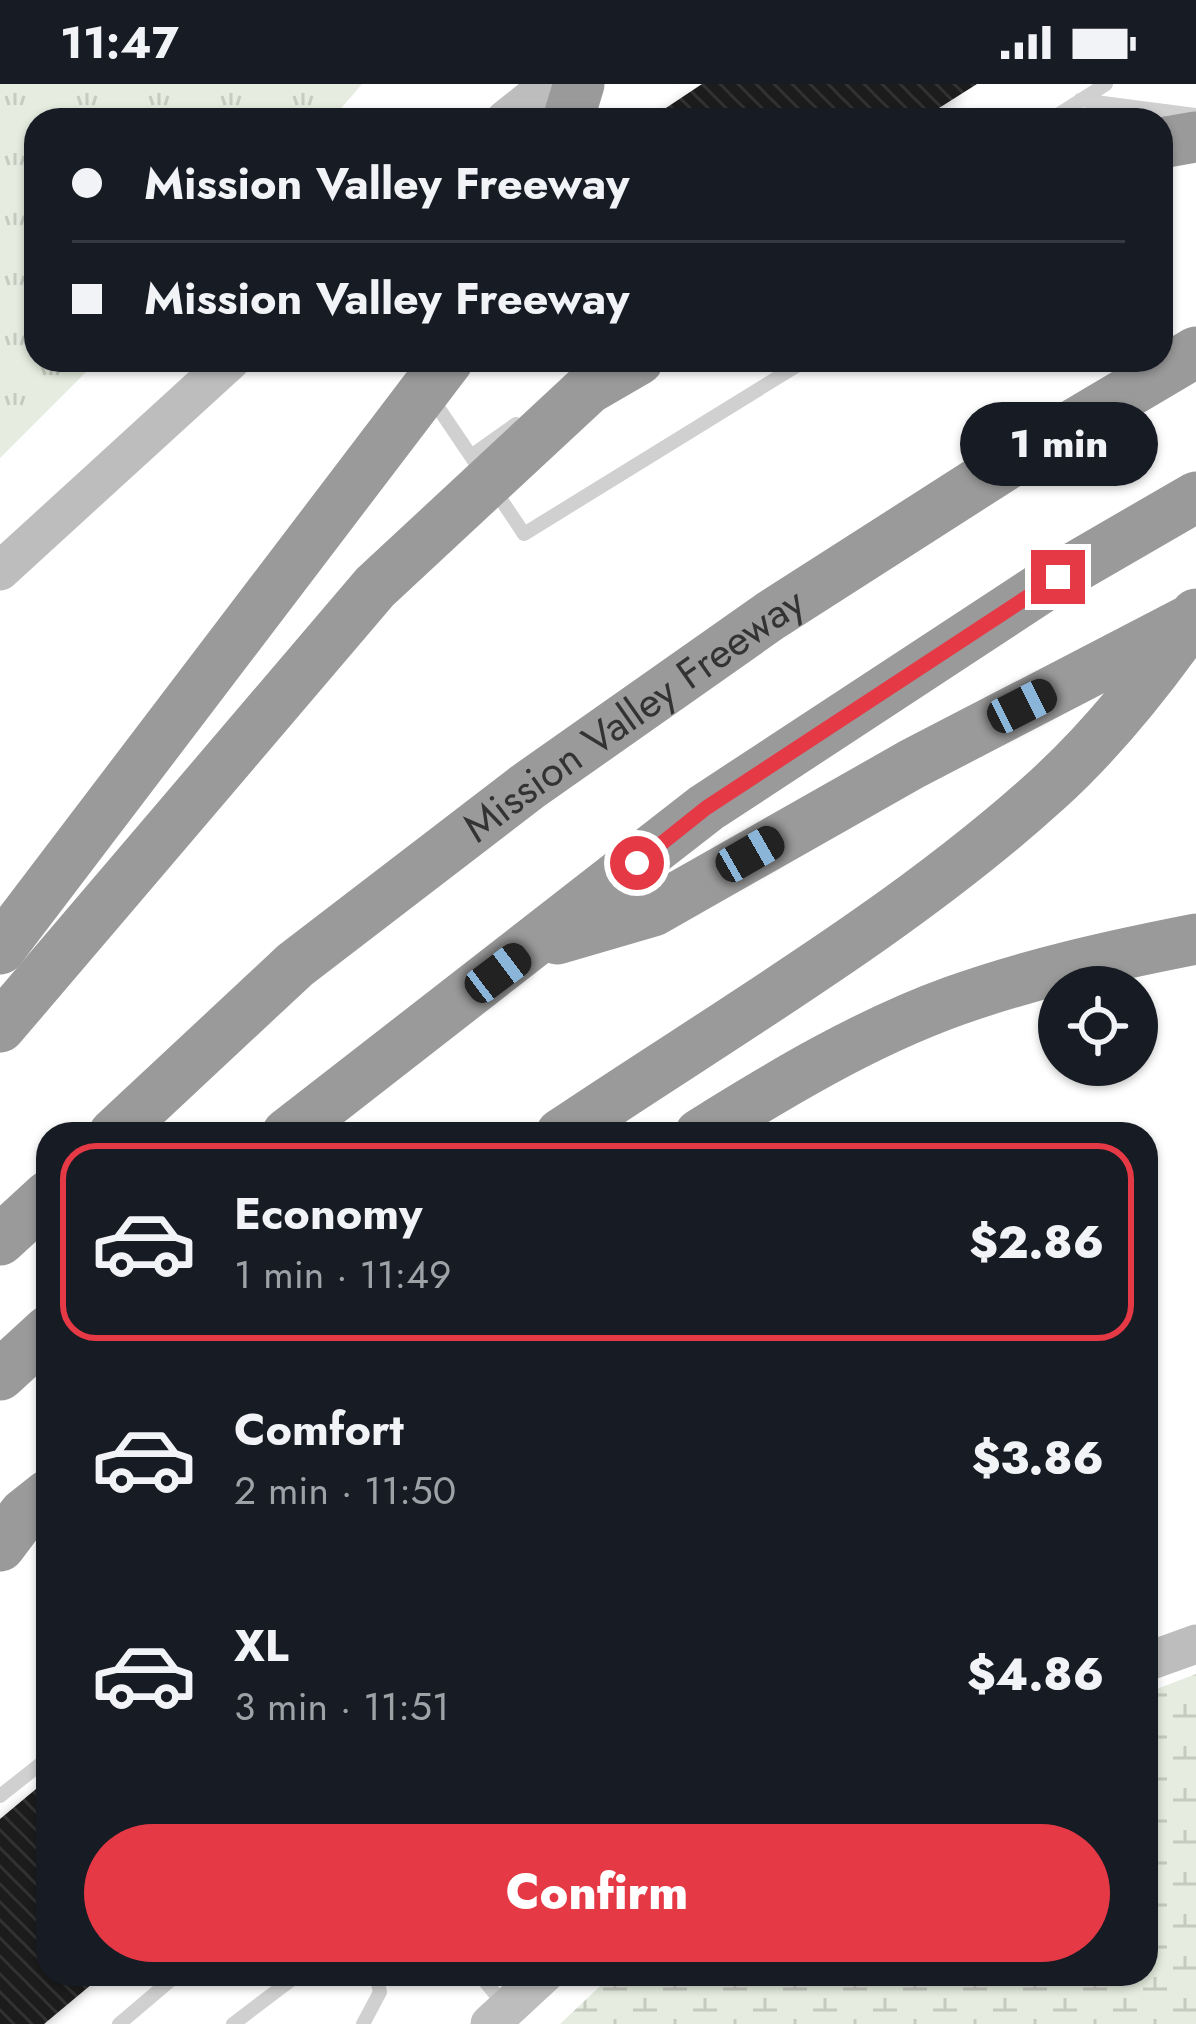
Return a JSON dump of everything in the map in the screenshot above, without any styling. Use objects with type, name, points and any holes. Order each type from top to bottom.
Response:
[{"type":"highway","points":[[0,949],[312,537],[423,372]]},
{"type":"highway","points":[[0,1027],[375,587],[588,389],[617,372]]},
{"type":"highway","name":"Mission Valley Freeway","points":[[127,1122],[296,965],[527,787],[770,616],[1012,461],[1162,372]]},
{"type":"highway","points":[[303,1122],[706,808],[1058,577],[1196,497]]},
{"type":"highway","points":[[533,946],[652,911],[912,764],[1196,615]]},
{"type":"highway","points":[[579,1122],[942,878],[1051,787],[1155,674],[1196,615]]},
{"type":"highway","points":[[721,1122],[826,1060],[951,1003],[1071,964],[1196,939]]},
{"type":"highway","points":[[0,1240],[36,1207]]},
{"type":"highway","points":[[0,1375],[36,1342]]},
{"type":"highway","points":[[0,1546],[23,1514],[36,1505]]},
{"type":"highway","points":[[0,1567],[36,1552]]},
{"type":"street","points":[[520,108],[550,84]]},
{"type":"street","points":[[0,572],[218,372]]},
{"type":"street","points":[[1158,1658],[1196,1644]]},
{"type":"street","points":[[498,2016],[531,1986]]},
{"type":"lane","points":[[1068,108],[1106,84]]},
{"type":"lane","points":[[1080,100],[1132,108]]},
{"type":"lane","points":[[433,372],[471,456],[524,533],[786,372]]},
{"type":"lane","points":[[567,387],[588,372]]},
{"type":"lane","points":[[471,456],[529,415]]},
{"type":"lane","points":[[0,1796],[36,1768]]},
{"type":"lane","points":[[119,2024],[164,1986]]},
{"type":"lane","points":[[233,2024],[283,1986]]},
{"type":"lane","points":[[363,2024],[379,1986]]},
{"type":"lane","points":[[484,1986],[498,2016]]},
{"type":"green space","points":[[0,84],[362,84],[341,108],[24,108],[24,372],[86,372],[0,458]]},
{"type":"green space","points":[[1196,1674],[1196,2024],[560,2024],[600,1986],[1158,1986],[1158,1688]]},
{"type":"building","points":[[702,84],[977,84],[939,108],[666,108]]},
{"type":"building","points":[[36,1789],[36,1986],[90,1986],[44,2024],[0,2024],[0,1819]]},
{"type":"route","points":[[637,863],[706,808],[1058,577]]}]
